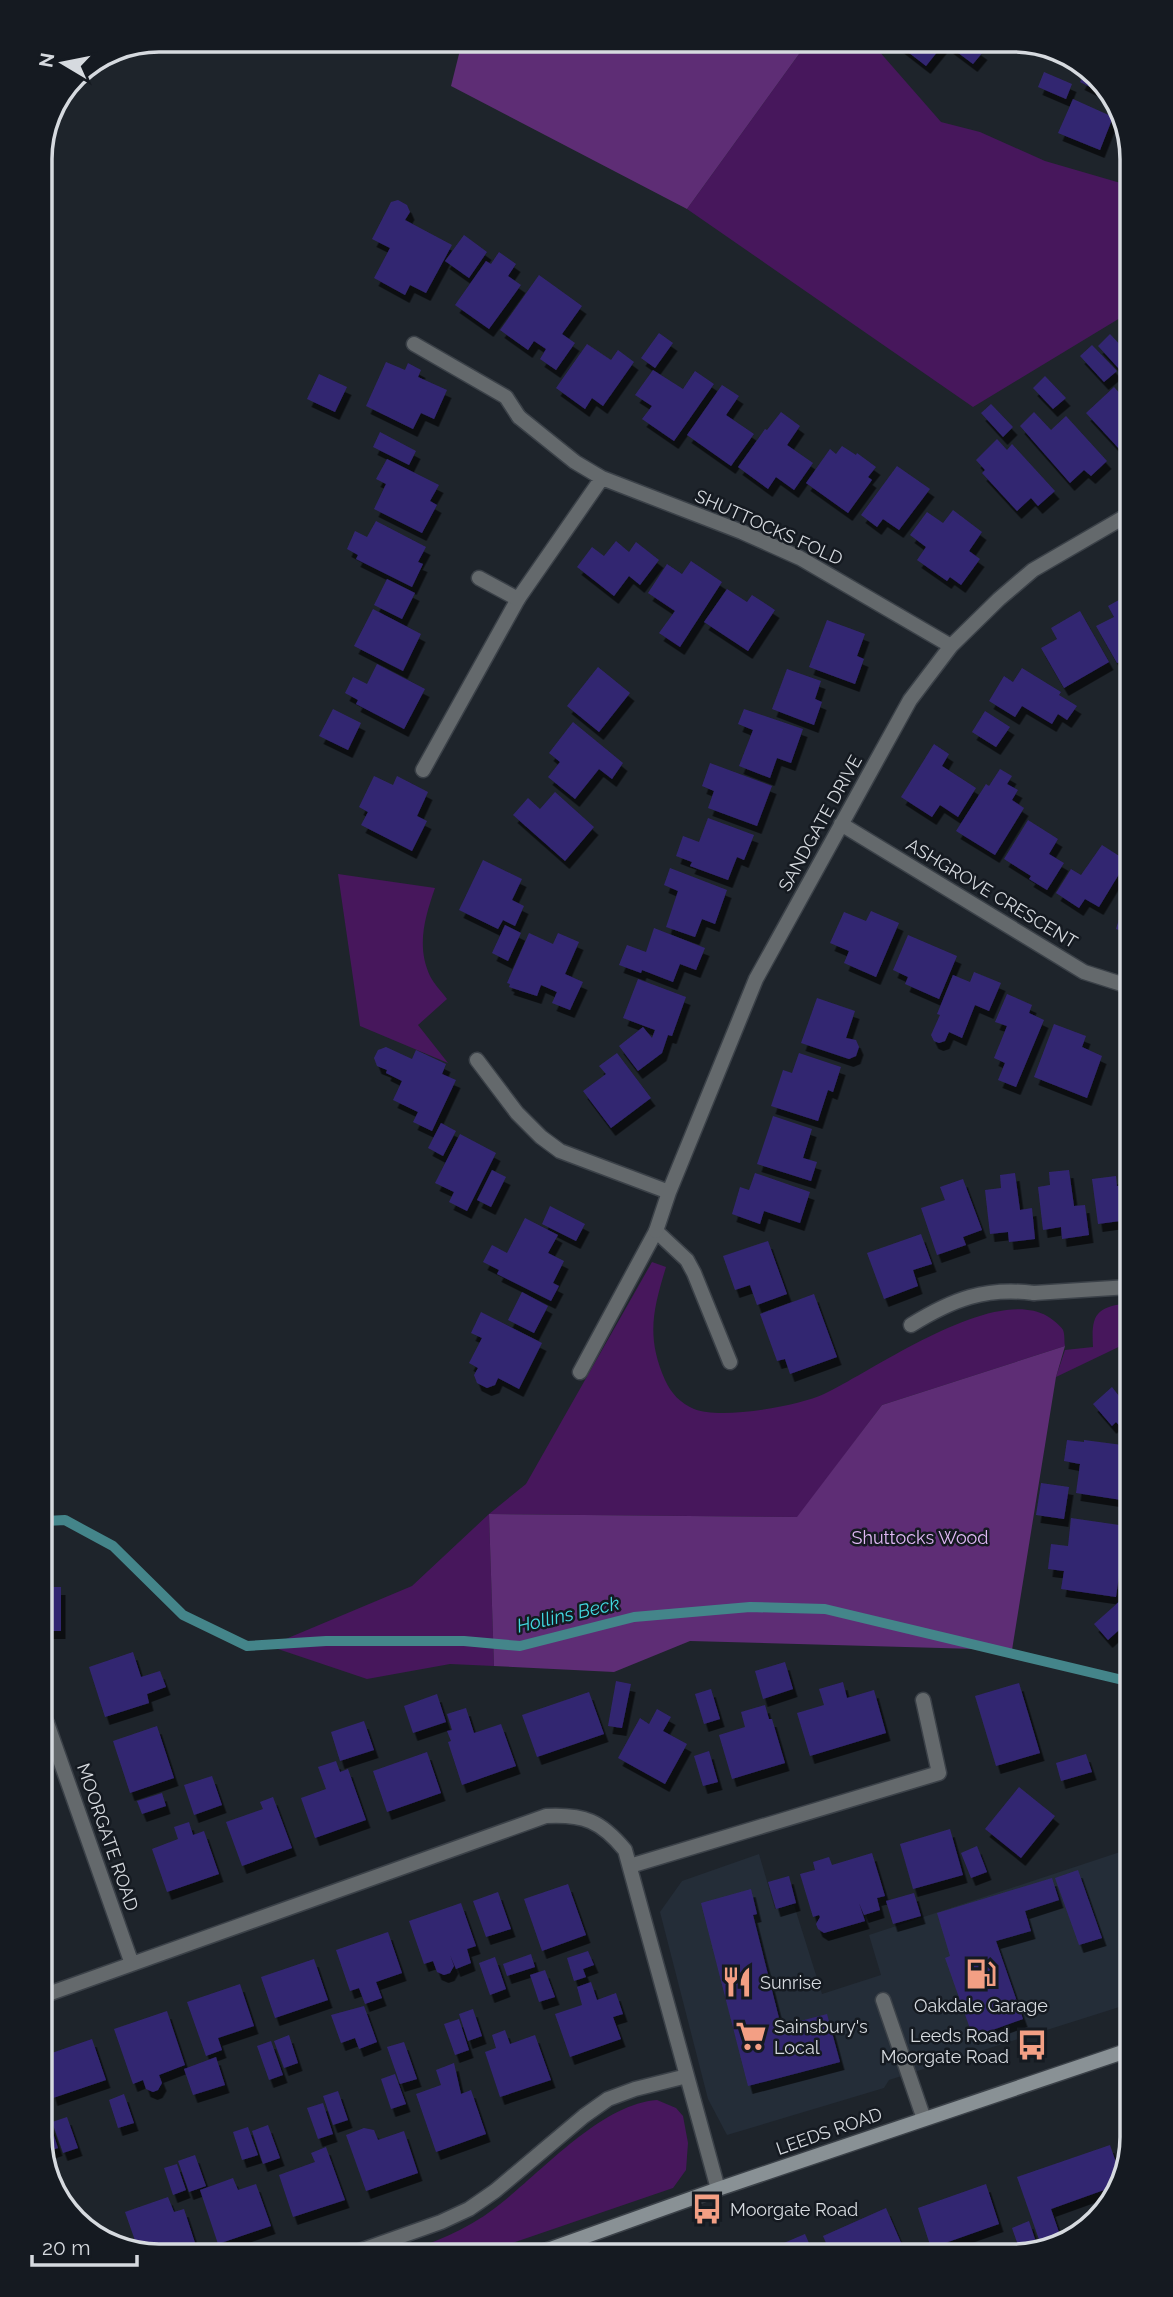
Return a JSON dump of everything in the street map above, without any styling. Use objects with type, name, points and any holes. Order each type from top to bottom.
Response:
[{"type":"main road","name":"LEEDS ROAD","points":[[564,2244],[1120,2053]]},
{"type":"street","name":"SHUTTOCKS FOLD","points":[[414,344],[506,397],[519,417],[575,462],[602,478],[742,532],[800,558],[951,646]]},
{"type":"street","points":[[423,770],[518,599],[602,478]]},
{"type":"street","name":"SANDGATE DRIVE","points":[[580,1372],[656,1231],[669,1192],[756,979],[909,700],[951,646],[999,599],[1033,570],[1120,519]]},
{"type":"street","points":[[479,578],[518,599]]},
{"type":"street","name":"ASHGROVE CRESCENT","points":[[841,824],[1084,972],[1120,983]]},
{"type":"street","points":[[477,1060],[517,1113],[560,1151],[669,1192]]},
{"type":"street","points":[[656,1231],[687,1260],[730,1362]]},
{"type":"street","points":[[911,1325],[957,1300],[981,1293],[1120,1288]]},
{"type":"street","points":[[630,1866],[939,1773],[923,1700]]},
{"type":"street","name":"MOORGATE ROAD","points":[[52,1738],[132,1964]]},
{"type":"street","points":[[52,1993],[546,1816],[569,1815],[591,1820],[611,1832],[625,1850],[719,2189]]},
{"type":"street","points":[[883,2000],[924,2119]]},
{"type":"street","points":[[379,2244],[441,2222],[468,2209],[495,2191],[608,2099],[687,2076]]},
{"type":"shaded area","points":[[800,53],[880,53],[941,122],[980,132],[1045,161],[1120,183],[1120,318],[973,407],[687,209]]},
{"type":"shaded area","points":[[338,874],[435,888],[425,921],[423,954],[430,976],[447,999],[418,1025],[448,1063],[360,1026]]},
{"type":"shaded area","points":[[652,1262],[666,1267],[654,1324],[655,1350],[659,1365],[667,1385],[676,1397],[689,1407],[706,1412],[759,1410],[812,1399],[934,1334],[996,1312],[1024,1309],[1047,1316],[1064,1332],[1065,1346],[882,1405],[798,1517],[489,1514],[526,1484]]},
{"type":"shaded area","points":[[1120,1305],[1120,1346],[1056,1377],[1065,1350],[1093,1347],[1095,1320],[1098,1314],[1109,1307]]},
{"type":"shaded area","points":[[489,1514],[494,1666],[450,1664],[367,1679],[269,1646],[412,1586]]},
{"type":"shaded area","points":[[1120,1852],[1120,2007],[889,2080],[884,2088],[727,2135],[708,2099],[660,1912],[682,1881],[759,1854],[775,1909],[794,1905],[822,1994],[881,1975],[869,1935]]},
{"type":"shaded area","points":[[657,2100],[676,2108],[683,2116],[688,2143],[686,2170],[673,2188],[509,2244],[427,2244],[460,2230],[495,2208],[592,2127],[635,2104]]},
{"type":"green space","points":[[459,52],[800,53],[687,209],[451,86]]},
{"type":"green space","name":"Shuttocks Wood","points":[[1065,1346],[1056,1377],[1012,1650],[690,1641],[614,1672],[494,1666],[489,1514],[797,1517],[882,1405]]},
{"type":"building","points":[[909,53],[936,53],[926,66]]},
{"type":"building","points":[[958,53],[982,53],[973,64]]},
{"type":"building","points":[[1044,72],[1072,84],[1066,99],[1038,87]]},
{"type":"building","points":[[1082,78],[1093,89],[1080,82]]},
{"type":"building","points":[[1073,99],[1112,119],[1100,150],[1058,133]]},
{"type":"building","points":[[398,200],[407,205],[410,212],[405,220],[452,245],[426,293],[410,285],[405,295],[374,278],[390,248],[372,239],[391,202]]},
{"type":"building","points":[[464,235],[487,252],[469,278],[445,261]]},
{"type":"building","points":[[499,252],[516,264],[508,276],[521,285],[489,329],[455,305],[486,261],[491,264]]},
{"type":"building","points":[[539,275],[582,306],[562,334],[575,343],[556,370],[540,359],[546,349],[534,341],[528,350],[500,330]]},
{"type":"building","points":[[659,333],[673,343],[655,368],[641,358]]},
{"type":"building","points":[[1110,334],[1120,345],[1120,370],[1098,346]]},
{"type":"building","points":[[587,344],[611,360],[618,350],[634,362],[603,406],[592,398],[585,409],[556,388]]},
{"type":"building","points":[[1092,345],[1117,371],[1104,382],[1080,356]]},
{"type":"building","points":[[386,362],[405,370],[408,363],[421,370],[418,377],[447,390],[434,419],[421,413],[413,429],[366,406]]},
{"type":"building","points":[[653,370],[683,389],[695,371],[714,384],[674,441],[642,419],[652,406],[635,395]]},
{"type":"building","points":[[319,374],[347,387],[335,412],[307,399]]},
{"type":"building","points":[[1045,376],[1066,398],[1053,409],[1033,388]]},
{"type":"building","points":[[722,385],[739,396],[726,415],[754,434],[731,466],[687,435]]},
{"type":"building","points":[[1114,387],[1120,394],[1120,450],[1086,413]]},
{"type":"building","points":[[991,404],[1013,427],[1003,437],[981,413]]},
{"type":"building","points":[[781,412],[800,426],[787,445],[813,463],[794,490],[776,477],[768,489],[738,467],[765,429],[767,430]]},
{"type":"building","points":[[1034,412],[1051,430],[1066,416],[1107,461],[1091,476],[1084,470],[1070,483],[1020,426]]},
{"type":"building","points":[[380,432],[416,451],[409,465],[373,447]]},
{"type":"building","points":[[997,439],[1007,450],[1012,444],[1055,491],[1038,506],[1031,498],[1017,511],[982,473],[985,470],[976,460]]},
{"type":"building","points":[[842,446],[876,467],[868,477],[872,480],[848,513],[806,483],[830,449],[836,454]]},
{"type":"building","points":[[387,459],[439,485],[430,501],[437,505],[422,533],[374,509],[386,484],[376,479]]},
{"type":"building","points":[[897,466],[930,489],[899,530],[883,519],[877,527],[861,515]]},
{"type":"building","points":[[953,510],[982,532],[969,551],[980,559],[961,585],[950,577],[947,581],[917,560],[926,547],[910,535],[927,512],[943,523]]},
{"type":"building","points":[[376,521],[426,547],[418,562],[423,564],[412,587],[356,559],[358,555],[347,549],[355,531],[367,537]]},
{"type":"building","points":[[616,541],[629,552],[636,542],[659,560],[640,585],[629,576],[614,596],[577,567],[592,547],[604,556]]},
{"type":"building","points":[[691,561],[722,582],[680,647],[659,633],[675,611],[648,593],[667,564],[682,574]]},
{"type":"building","points":[[387,579],[415,593],[402,619],[374,605]]},
{"type":"building","points":[[727,589],[747,602],[752,595],[775,610],[748,651],[704,622]]},
{"type":"building","points":[[1120,599],[1120,662],[1117,663],[1096,626],[1114,617],[1108,606]]},
{"type":"building","points":[[373,609],[421,634],[403,671],[354,646]]},
{"type":"building","points":[[1080,611],[1109,662],[1064,688],[1041,648],[1057,639],[1051,628]]},
{"type":"building","points":[[827,620],[865,634],[857,656],[864,659],[855,684],[809,667]]},
{"type":"building","points":[[377,664],[425,689],[404,729],[356,704],[358,700],[345,693],[353,677],[367,684]]},
{"type":"building","points":[[598,667],[630,693],[599,732],[567,706]]},
{"type":"building","points":[[1022,668],[1061,692],[1059,695],[1077,706],[1067,720],[1058,714],[1052,724],[1022,706],[1015,717],[989,701],[1004,676],[1013,682]]},
{"type":"building","points":[[787,669],[821,681],[815,699],[822,702],[814,725],[772,709]]},
{"type":"building","points":[[333,709],[361,723],[348,750],[319,736]]},
{"type":"building","points":[[744,709],[803,729],[791,763],[777,758],[770,778],[739,766],[753,730],[738,724]]},
{"type":"building","points":[[985,711],[1010,727],[996,747],[972,732]]},
{"type":"building","points":[[573,722],[623,763],[612,779],[599,769],[575,799],[548,777],[560,762],[549,753]]},
{"type":"building","points":[[934,744],[949,754],[942,766],[976,788],[958,817],[940,805],[932,817],[901,797]]},
{"type":"building","points":[[710,763],[772,786],[757,826],[708,808],[714,791],[702,786]]},
{"type":"building","points":[[1000,769],[1012,776],[1007,784],[1018,790],[1012,800],[1024,808],[995,855],[956,831],[986,784],[989,786]]},
{"type":"building","points":[[374,776],[393,785],[397,776],[428,792],[417,816],[427,821],[412,851],[361,825],[368,812],[359,807]]},
{"type":"building","points":[[555,792],[594,827],[565,861],[513,815],[528,798],[540,809]]},
{"type":"building","points":[[708,818],[754,835],[744,860],[737,857],[728,880],[690,866],[692,862],[676,856],[683,836],[699,842]]},
{"type":"building","points":[[1028,820],[1058,839],[1049,854],[1064,863],[1047,890],[1004,859]]},
{"type":"building","points":[[1102,845],[1120,857],[1120,872],[1099,907],[1085,899],[1079,908],[1056,893],[1071,869],[1081,875]]},
{"type":"building","points":[[483,860],[522,879],[512,900],[524,906],[515,926],[503,920],[498,929],[459,910]]},
{"type":"building","points":[[670,868],[727,890],[715,924],[702,919],[695,937],[666,927],[678,891],[664,885]]},
{"type":"building","points":[[871,911],[899,923],[876,977],[844,963],[849,951],[830,943],[844,912],[866,921]]},
{"type":"building","points":[[505,925],[521,933],[508,961],[492,953]]},
{"type":"building","points":[[654,928],[705,948],[696,970],[680,964],[673,982],[642,970],[641,973],[619,965],[627,945],[646,952]]},
{"type":"building","points":[[529,933],[553,944],[558,933],[579,942],[565,974],[583,982],[570,1010],[552,1003],[557,992],[541,985],[537,996],[509,987],[510,984],[507,983]]},
{"type":"building","points":[[908,935],[957,956],[939,999],[905,984],[908,977],[893,970]]},
{"type":"building","points":[[974,972],[1001,983],[989,1011],[975,1005],[962,1038],[949,1032],[945,1041],[934,1041],[931,1035],[940,1015],[937,1014],[953,975],[970,982]]},
{"type":"building","points":[[638,979],[686,997],[672,1036],[668,1035],[662,1053],[638,1071],[619,1046],[643,1027],[652,1038],[655,1030],[623,1018]]},
{"type":"building","points":[[1007,994],[1032,1005],[1029,1013],[1044,1020],[1016,1087],[998,1080],[1005,1063],[994,1058],[1007,1026],[995,1022]]},
{"type":"building","points":[[817,998],[855,1011],[846,1038],[856,1040],[859,1047],[856,1056],[849,1059],[801,1043]]},
{"type":"building","points":[[1054,1024],[1086,1036],[1082,1047],[1102,1056],[1087,1098],[1034,1077]]},
{"type":"building","points":[[386,1047],[412,1059],[416,1050],[446,1064],[442,1074],[456,1080],[432,1131],[413,1122],[418,1112],[393,1100],[402,1081],[377,1066],[374,1058],[378,1050]]},
{"type":"building","points":[[617,1053],[651,1098],[611,1128],[583,1091],[606,1074],[599,1066]]},
{"type":"building","points":[[799,1053],[841,1067],[833,1092],[828,1090],[818,1121],[771,1106],[783,1070],[792,1073]]},
{"type":"building","points":[[773,1116],[812,1129],[803,1158],[817,1162],[811,1181],[757,1164]]},
{"type":"building","points":[[441,1123],[456,1131],[443,1156],[428,1148]]},
{"type":"building","points":[[460,1134],[496,1153],[467,1211],[449,1202],[454,1192],[435,1183]]},
{"type":"building","points":[[492,1170],[506,1177],[491,1207],[477,1200]]},
{"type":"building","points":[[1069,1170],[1074,1206],[1085,1205],[1089,1235],[1062,1239],[1061,1227],[1043,1230],[1038,1187],[1050,1185],[1049,1172]]},
{"type":"building","points":[[755,1173],[810,1192],[800,1223],[764,1211],[760,1224],[732,1214],[740,1187],[749,1190]]},
{"type":"building","points":[[1015,1173],[1020,1210],[1032,1208],[1035,1239],[1009,1242],[1008,1232],[990,1234],[985,1190],[1001,1188],[1000,1175]]},
{"type":"building","points":[[1116,1176],[1117,1186],[1120,1186],[1120,1221],[1098,1224],[1092,1179]]},
{"type":"building","points":[[963,1179],[982,1230],[963,1237],[966,1245],[937,1255],[921,1208],[945,1200],[940,1187]]},
{"type":"building","points":[[550,1206],[585,1224],[576,1241],[542,1224]]},
{"type":"building","points":[[525,1218],[558,1235],[548,1253],[564,1261],[553,1283],[559,1286],[551,1301],[497,1274],[499,1270],[483,1262],[492,1245],[507,1253]]},
{"type":"building","points":[[921,1234],[932,1264],[913,1270],[918,1286],[884,1299],[867,1253]]},
{"type":"building","points":[[768,1241],[787,1294],[757,1305],[750,1285],[735,1290],[723,1256]]},
{"type":"building","points":[[522,1292],[548,1306],[534,1333],[508,1320]]},
{"type":"building","points":[[814,1294],[837,1357],[790,1374],[785,1359],[777,1361],[760,1314]]},
{"type":"building","points":[[481,1312],[542,1343],[519,1389],[498,1378],[495,1385],[487,1388],[477,1383],[474,1375],[478,1368],[469,1363],[482,1338],[471,1333]]},
{"type":"building","points":[[1112,1387],[1119,1396],[1120,1426],[1116,1422],[1112,1426],[1093,1404]]},
{"type":"building","points":[[1067,1440],[1120,1445],[1120,1500],[1076,1493],[1080,1464],[1064,1461]]},
{"type":"building","points":[[1041,1483],[1069,1487],[1064,1519],[1036,1515]]},
{"type":"building","points":[[1071,1518],[1120,1525],[1120,1569],[1116,1597],[1061,1589],[1064,1571],[1048,1569],[1051,1544],[1068,1546]]},
{"type":"building","points":[[52,1587],[61,1587],[61,1631],[52,1631]]},
{"type":"building","points":[[1120,1601],[1120,1629],[1108,1640],[1094,1624]]},
{"type":"building","points":[[133,1652],[141,1677],[160,1671],[166,1687],[147,1694],[149,1703],[105,1717],[89,1667]]},
{"type":"building","points":[[785,1662],[793,1689],[763,1699],[755,1671]]},
{"type":"building","points":[[616,1681],[631,1684],[622,1728],[608,1726]]},
{"type":"building","points":[[843,1682],[847,1698],[874,1690],[886,1733],[810,1756],[797,1713],[824,1705],[819,1689]]},
{"type":"building","points":[[1019,1683],[1040,1753],[996,1766],[975,1696]]},
{"type":"building","points":[[711,1689],[720,1719],[704,1724],[695,1694]]},
{"type":"building","points":[[589,1692],[604,1734],[537,1757],[522,1715]]},
{"type":"building","points":[[437,1694],[446,1722],[413,1733],[404,1706]]},
{"type":"building","points":[[765,1705],[785,1763],[732,1779],[719,1735],[745,1727],[741,1712]]},
{"type":"building","points":[[466,1708],[474,1733],[501,1724],[516,1766],[462,1785],[448,1742],[451,1741],[447,1731],[452,1730],[447,1714]]},
{"type":"building","points":[[657,1709],[671,1717],[663,1731],[687,1744],[665,1784],[618,1758],[640,1718],[649,1724]]},
{"type":"building","points":[[364,1721],[374,1750],[340,1761],[331,1732]]},
{"type":"building","points":[[157,1726],[174,1778],[130,1793],[113,1741]]},
{"type":"building","points":[[709,1751],[718,1782],[703,1786],[694,1756]]},
{"type":"building","points":[[427,1752],[441,1793],[387,1812],[373,1771]]},
{"type":"building","points":[[1086,1754],[1092,1772],[1061,1781],[1056,1763]]},
{"type":"building","points":[[336,1761],[340,1772],[348,1769],[366,1820],[315,1838],[301,1798],[326,1789],[318,1767]]},
{"type":"building","points":[[212,1776],[222,1805],[194,1815],[184,1785]]},
{"type":"building","points":[[1019,1787],[1055,1816],[1021,1858],[985,1829]]},
{"type":"building","points":[[162,1793],[166,1806],[142,1814],[137,1801]]},
{"type":"building","points":[[273,1797],[292,1848],[242,1866],[226,1822],[263,1809],[260,1802]]},
{"type":"building","points":[[189,1822],[193,1835],[204,1831],[219,1874],[167,1892],[152,1849],[178,1839],[174,1827]]},
{"type":"building","points":[[950,1829],[963,1875],[913,1889],[900,1844]]},
{"type":"building","points":[[977,1846],[987,1872],[971,1878],[961,1853]]},
{"type":"building","points":[[872,1853],[885,1896],[877,1898],[880,1910],[864,1915],[859,1903],[865,1921],[824,1933],[816,1924],[819,1915],[813,1917],[800,1874],[815,1870],[813,1862],[829,1857],[832,1865]]},
{"type":"building","points":[[1078,1870],[1102,1938],[1079,1945],[1055,1878]]},
{"type":"building","points":[[789,1876],[796,1903],[776,1909],[768,1882]]},
{"type":"building","points":[[1052,1878],[1059,1900],[1025,1911],[1031,1931],[996,1941],[1023,2019],[973,2037],[945,1958],[950,1956],[937,1913]]},
{"type":"building","points":[[568,1884],[586,1935],[542,1951],[524,1899]]},
{"type":"building","points":[[751,1889],[757,1914],[753,1915],[781,2026],[827,2014],[840,2062],[748,2086],[701,1903]]},
{"type":"building","points":[[498,1892],[511,1929],[486,1937],[473,1901]]},
{"type":"building","points":[[914,1893],[921,1916],[893,1924],[886,1901]]},
{"type":"building","points":[[461,1903],[476,1946],[467,1949],[471,1963],[456,1969],[450,1955],[454,1966],[450,1973],[444,1975],[437,1972],[433,1961],[424,1964],[409,1921]]},
{"type":"building","points":[[388,1932],[402,1973],[376,1982],[382,1998],[365,2004],[359,1988],[350,1991],[336,1950]]},
{"type":"building","points":[[588,1951],[594,1965],[583,1969],[586,1977],[574,1981],[567,1958]]},
{"type":"building","points":[[531,1954],[535,1967],[507,1976],[503,1964]]},
{"type":"building","points":[[495,1957],[506,1989],[490,1995],[479,1963]]},
{"type":"building","points":[[314,1959],[328,2000],[275,2018],[261,1977]]},
{"type":"building","points":[[545,1970],[555,1997],[539,2002],[530,1975]]},
{"type":"building","points":[[591,1982],[597,2000],[616,1993],[623,2014],[613,2017],[621,2039],[570,2057],[555,2014],[582,2005],[577,1987]]},
{"type":"building","points":[[240,1984],[254,2026],[218,2038],[222,2050],[206,2056],[187,2002]]},
{"type":"building","points":[[364,2006],[377,2042],[359,2049],[355,2038],[341,2043],[331,2015]]},
{"type":"building","points":[[473,2009],[482,2036],[468,2041],[459,2014]]},
{"type":"building","points":[[167,2011],[185,2065],[159,2075],[162,2083],[158,2090],[153,2092],[146,2089],[143,2080],[133,2084],[114,2029]]},
{"type":"building","points":[[459,2019],[469,2050],[455,2055],[444,2024]]},
{"type":"building","points":[[505,2030],[510,2044],[535,2035],[551,2080],[500,2097],[485,2052],[496,2048],[492,2035]]},
{"type":"building","points":[[289,2035],[298,2063],[284,2068],[274,2041]]},
{"type":"building","points":[[92,2039],[106,2080],[53,2098],[52,2053]]},
{"type":"building","points":[[271,2041],[283,2075],[269,2080],[257,2046]]},
{"type":"building","points":[[404,2042],[417,2079],[400,2084],[387,2047]]},
{"type":"building","points":[[216,2057],[225,2085],[193,2095],[184,2069]]},
{"type":"building","points":[[454,2063],[461,2094],[471,2090],[486,2134],[436,2152],[416,2094],[441,2085],[436,2070]]},
{"type":"building","points":[[395,2074],[406,2104],[391,2109],[381,2079]]},
{"type":"building","points":[[338,2091],[348,2120],[333,2125],[323,2096]]},
{"type":"building","points":[[124,2094],[134,2123],[118,2128],[109,2100]]},
{"type":"building","points":[[323,2103],[333,2134],[318,2139],[307,2108]]},
{"type":"building","points":[[67,2117],[78,2148],[63,2153],[52,2122]]},
{"type":"building","points":[[268,2125],[280,2158],[263,2164],[252,2131]]},
{"type":"building","points":[[248,2127],[258,2155],[242,2160],[233,2132]]},
{"type":"building","points":[[364,2128],[374,2130],[378,2140],[404,2131],[418,2173],[366,2191],[346,2135]]},
{"type":"building","points":[[52,2130],[58,2148],[54,2149]]},
{"type":"building","points":[[1110,2145],[1117,2165],[1107,2189],[1051,2209],[1059,2234],[1039,2241],[1017,2177]]},
{"type":"building","points":[[326,2147],[345,2200],[293,2217],[279,2175],[315,2162],[311,2153]]},
{"type":"building","points":[[195,2155],[206,2186],[189,2192],[178,2161]]},
{"type":"building","points":[[177,2164],[186,2190],[173,2195],[164,2168]]},
{"type":"building","points":[[233,2178],[238,2190],[256,2184],[271,2226],[218,2244],[200,2190]]},
{"type":"building","points":[[986,2184],[999,2224],[942,2244],[930,2244],[918,2208]]},
{"type":"building","points":[[168,2197],[174,2212],[184,2209],[195,2244],[135,2241],[125,2212]]},
{"type":"building","points":[[886,2208],[902,2244],[826,2244],[823,2236]]},
{"type":"building","points":[[1029,2221],[1036,2242],[1017,2244],[1012,2228]]},
{"type":"building","points":[[805,2234],[809,2244],[781,2244]]},
{"type":"waterway","name":"Hollins Beck","points":[[52,1521],[65,1520],[113,1546],[183,1615],[247,1646],[326,1641],[464,1641],[520,1646],[634,1617],[750,1607],[825,1609],[1120,1679]]},
{"type":"place","name":"Oakdale Garage","points":[[981,1974]]},
{"type":"place","name":"Sunrise","points":[[737,1982]]},
{"type":"place","name":"Sainsbury's Local","points":[[751,2036]]},
{"type":"place","name":"Leeds Road Moorgate Road","points":[[1032,2045]]},
{"type":"place","name":"Moorgate Road","points":[[707,2209]]}]
